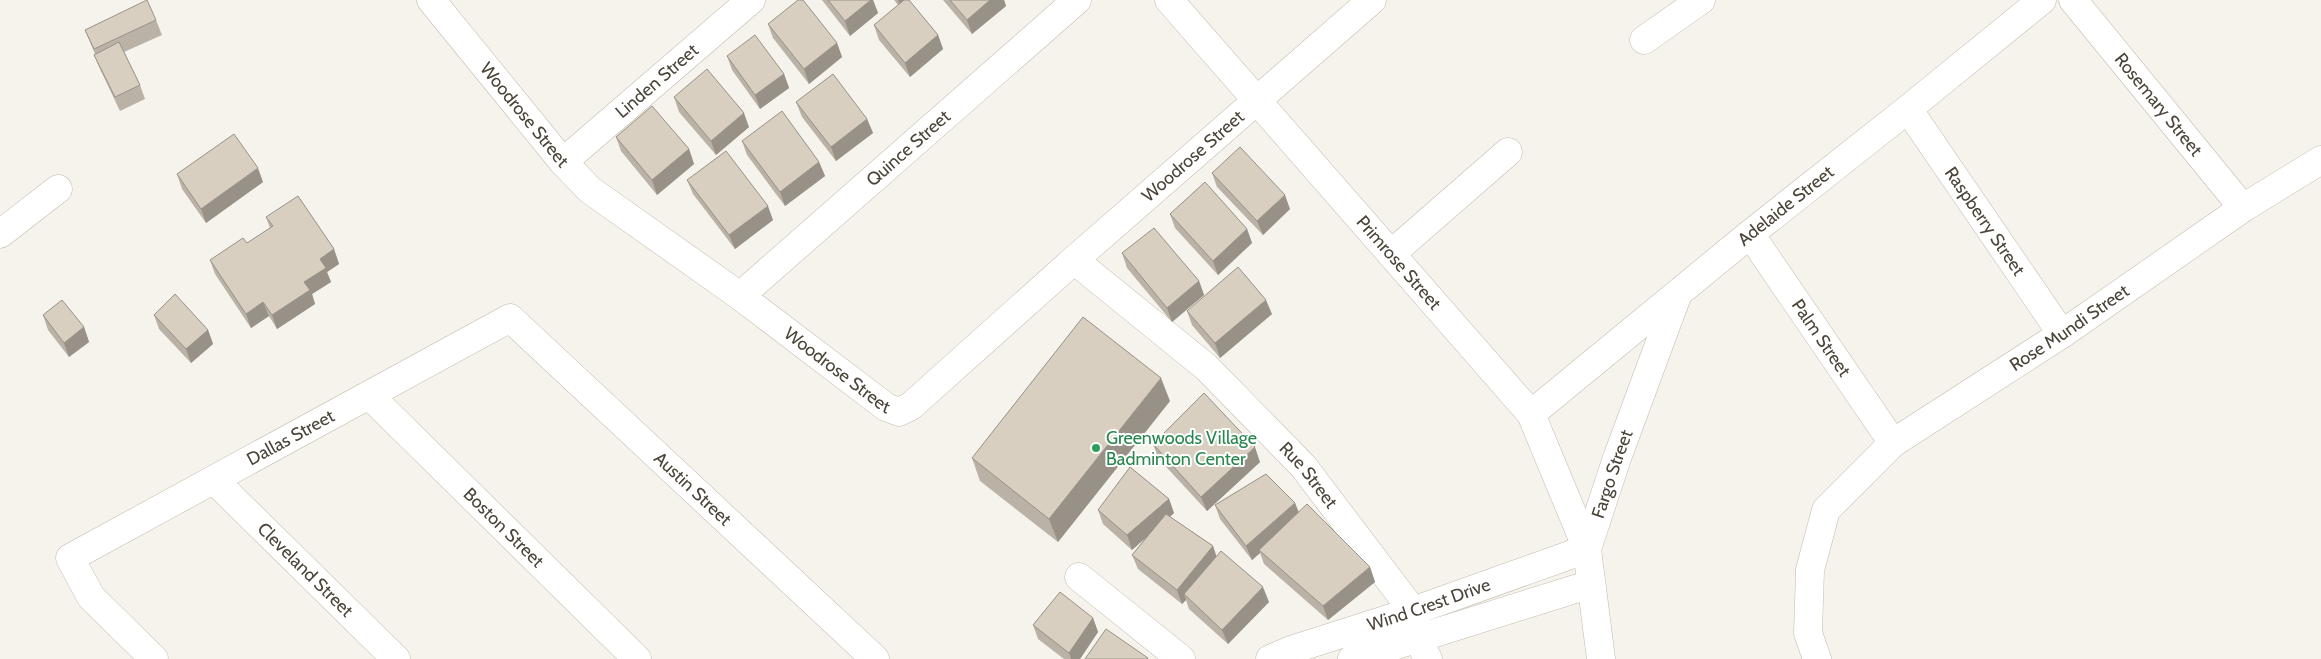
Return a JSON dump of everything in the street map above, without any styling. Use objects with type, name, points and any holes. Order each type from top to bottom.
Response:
[{"type":"street","name":"Linden Street","points":[[563,162],[752,0]]},
{"type":"street","name":"Quince Street","points":[[740,296],[1077,0]]},
{"type":"street","name":"Primrose Street","points":[[1169,0],[1531,414],[1587,549]]},
{"type":"street","name":"Woodrose Street","points":[[435,2],[563,162],[590,190],[740,296],[886,407],[899,412],[911,406],[1074,260],[1372,0]]},
{"type":"street","points":[[1644,40],[1700,0]]},
{"type":"street","name":"Adelaide Street","points":[[1531,414],[1750,234],[2042,0]]},
{"type":"street","name":"Rosemary Street","points":[[2073,0],[2243,208]]},
{"type":"street","name":"Raspberry Street","points":[[1908,109],[2062,334]]},
{"type":"street","points":[[1391,254],[1508,152]]},
{"type":"street","name":"Rose Mundi Street","points":[[1817,659],[1808,633],[1810,570],[1826,510],[1893,443],[2062,334],[2243,208],[2321,160]]},
{"type":"street","points":[[0,234],[58,189]]},
{"type":"street","name":"Palm Street","points":[[1750,234],[1893,443]]},
{"type":"street","name":"Rue Street","points":[[1074,260],[1206,367],[1304,466],[1413,611],[1424,648]]},
{"type":"street","name":"Fargo Street","points":[[1601,659],[1587,549],[1617,458],[1678,295]]},
{"type":"street","name":"Dallas Street","points":[[154,659],[91,597],[70,558],[510,318]]},
{"type":"street","name":"Austin Street","points":[[510,318],[875,659]]},
{"type":"street","name":"Boston Street","points":[[369,395],[637,659]]},
{"type":"street","name":"Cleveland Street","points":[[214,480],[396,659]]},
{"type":"street","name":"Wind Crest Drive","points":[[1270,659],[1291,650],[1413,611],[1587,549]]},
{"type":"street","points":[[1079,577],[1181,659]]},
{"type":"street","name":"Wind Crest Drive","points":[[1352,659],[1424,648],[1590,584]]},
{"type":"building","points":[[147,0],[156,20],[94,49],[85,30]]},
{"type":"building","points":[[798,0],[803,0],[837,43],[804,69],[768,24]]},
{"type":"building","points":[[828,0],[871,0],[845,21]]},
{"type":"building","points":[[904,0],[909,0],[938,35],[905,63],[874,25]]},
{"type":"building","points":[[950,0],[990,0],[967,20]]},
{"type":"building","points":[[755,35],[784,74],[755,95],[727,56]]},
{"type":"building","points":[[119,42],[140,85],[115,97],[94,55]]},
{"type":"building","points":[[707,69],[744,113],[711,141],[674,97]]},
{"type":"building","points":[[833,74],[867,119],[831,147],[796,102]]},
{"type":"building","points":[[652,106],[689,149],[652,180],[616,137]]},
{"type":"building","points":[[782,111],[819,162],[780,192],[742,141]]},
{"type":"building","points":[[234,134],[258,168],[201,209],[177,174]]},
{"type":"building","points":[[1240,147],[1285,195],[1257,221],[1212,173]]},
{"type":"building","points":[[726,151],[768,206],[729,235],[687,180]]},
{"type":"building","points":[[1205,182],[1247,229],[1213,261],[1170,214]]},
{"type":"building","points":[[298,196],[334,249],[320,259],[326,268],[304,282],[310,290],[272,315],[263,302],[246,314],[210,260],[243,238],[247,243],[273,226],[266,217]]},
{"type":"building","points":[[1154,228],[1199,281],[1167,308],[1122,253]]},
{"type":"building","points":[[1238,267],[1266,300],[1215,343],[1187,311]]},
{"type":"building","points":[[175,294],[208,330],[186,349],[154,315]]},
{"type":"building","points":[[62,300],[84,327],[64,343],[43,315]]},
{"type":"building","points":[[1083,317],[1161,378],[1049,519],[972,458]]},
{"type":"building","points":[[1204,393],[1255,447],[1201,497],[1153,444]]},
{"type":"building","points":[[1130,467],[1169,499],[1127,535],[1098,510]]},
{"type":"building","points":[[1266,474],[1295,503],[1246,546],[1215,505]]},
{"type":"building","points":[[1307,504],[1370,567],[1323,606],[1259,550]]},
{"type":"building","points":[[1166,514],[1213,546],[1177,590],[1132,555]]},
{"type":"building","points":[[1221,551],[1263,587],[1222,630],[1184,594]]},
{"type":"building","points":[[1060,592],[1093,618],[1069,653],[1033,625]]},
{"type":"building","points":[[1106,629],[1148,658],[1085,659]]},
{"type":"place","name":"Greenwoods Village Badminton Center","points":[[1096,448]]}]
